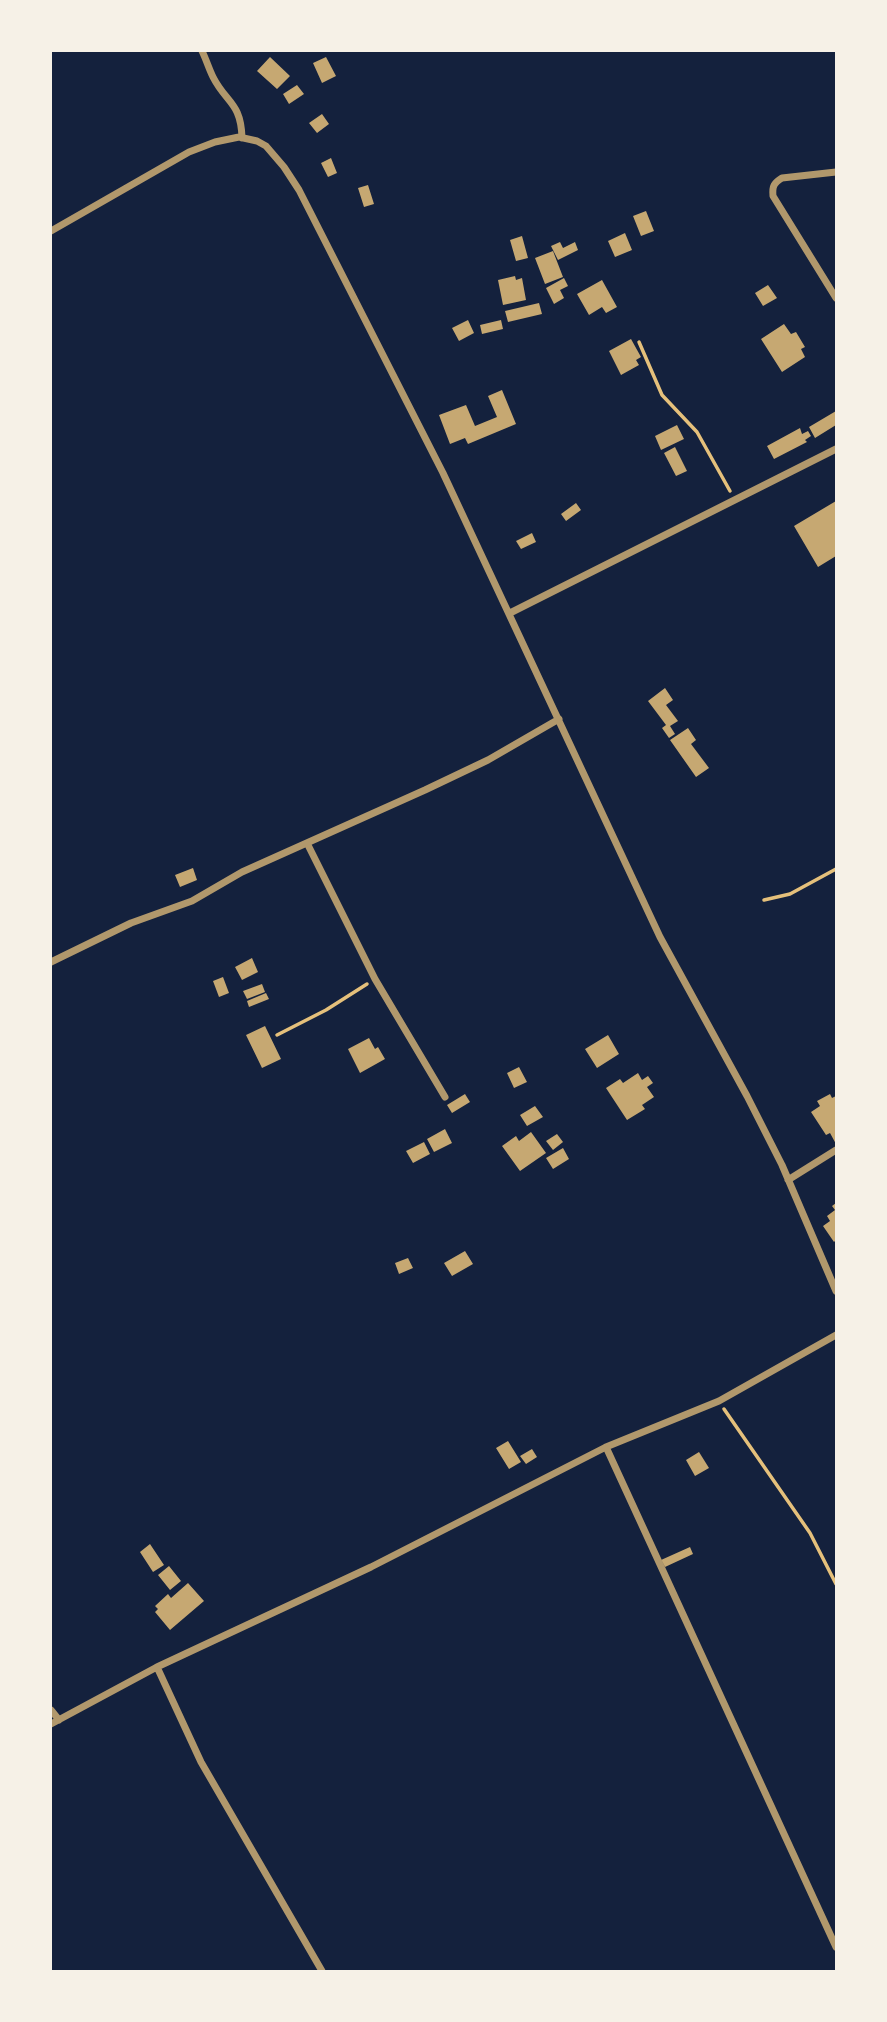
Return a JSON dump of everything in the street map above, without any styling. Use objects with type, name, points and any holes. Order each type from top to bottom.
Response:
[{"type":"street","points":[[202,51],[214,80],[240,117],[242,138]]},
{"type":"street","points":[[51,231],[189,152],[215,142],[242,138],[257,141],[284,167],[299,190],[443,473],[660,937],[747,1096],[788,1180],[836,1291]]},
{"type":"street","points":[[836,172],[782,178],[775,182],[772,190],[773,196],[836,298]]},
{"type":"street","points":[[510,613],[836,449]]},
{"type":"street","points":[[51,962],[131,923],[192,901],[242,872],[488,760],[559,719]]},
{"type":"street","points":[[307,843],[374,979],[445,1097]]},
{"type":"street","points":[[788,1180],[836,1150]]},
{"type":"street","points":[[51,1724],[157,1667],[371,1567],[606,1447],[719,1401],[836,1335]]},
{"type":"street","points":[[606,1447],[836,1947]]},
{"type":"street","points":[[157,1667],[201,1762],[322,1971]]},
{"type":"street","points":[[51,1710],[59,1720]]},
{"type":"path","points":[[639,342],[662,395],[697,432],[735,499]]},
{"type":"path","points":[[764,900],[790,894],[836,869]]},
{"type":"path","points":[[276,1035],[326,1010],[374,979]]},
{"type":"path","points":[[719,1401],[810,1533],[836,1584]]},
{"type":"building","points":[[270,57],[290,76],[277,89],[257,71]]},
{"type":"building","points":[[326,57],[336,76],[322,83],[313,63]]},
{"type":"building","points":[[297,85],[304,94],[289,104],[283,94]]},
{"type":"building","points":[[322,114],[329,124],[317,133],[309,123]]},
{"type":"building","points":[[331,158],[337,173],[328,177],[321,163]]},
{"type":"building","points":[[368,185],[374,204],[364,207],[358,188]]},
{"type":"building","points":[[646,211],[654,231],[641,236],[633,216]]},
{"type":"building","points":[[625,233],[632,250],[615,257],[608,241]]},
{"type":"building","points":[[522,236],[528,258],[516,261],[510,240]]},
{"type":"building","points":[[560,242],[563,248],[575,242],[578,250],[558,260],[551,246]]},
{"type":"building","points":[[553,251],[563,277],[545,284],[535,258]]},
{"type":"building","points":[[515,276],[516,280],[522,278],[526,300],[503,305],[498,280]]},
{"type":"building","points":[[564,278],[568,286],[560,290],[564,298],[554,304],[546,288]]},
{"type":"building","points":[[602,280],[617,307],[606,313],[602,307],[589,315],[577,294]]},
{"type":"building","points":[[768,285],[777,298],[763,306],[755,293]]},
{"type":"building","points":[[539,303],[542,314],[508,322],[505,311]]},
{"type":"building","points":[[468,320],[474,333],[459,341],[452,328]]},
{"type":"building","points":[[501,320],[503,329],[482,334],[480,325]]},
{"type":"building","points":[[784,324],[791,334],[796,332],[805,347],[801,349],[805,357],[782,372],[761,339]]},
{"type":"building","points":[[631,339],[641,357],[636,360],[639,365],[621,375],[609,351]]},
{"type":"building","points":[[502,390],[516,424],[468,444],[465,438],[450,444],[439,415],[466,405],[475,426],[497,417],[488,396]]},
{"type":"building","points":[[836,411],[836,425],[815,438],[809,427]]},
{"type":"building","points":[[677,425],[684,439],[661,450],[655,436]]},
{"type":"building","points":[[800,428],[802,434],[808,431],[811,436],[805,440],[807,442],[774,459],[767,446]]},
{"type":"building","points":[[675,447],[687,471],[676,476],[664,453]]},
{"type":"building","points":[[836,501],[836,556],[818,567],[794,526]]},
{"type":"building","points":[[576,503],[581,510],[566,521],[561,514]]},
{"type":"building","points":[[532,533],[536,542],[521,549],[516,541]]},
{"type":"building","points":[[665,688],[673,700],[666,705],[678,721],[670,726],[675,734],[669,738],[662,728],[666,725],[648,701]]},
{"type":"building","points":[[688,728],[696,740],[691,744],[709,768],[696,777],[670,740]]},
{"type":"building","points":[[193,868],[197,880],[180,887],[175,875]]},
{"type":"building","points":[[252,958],[258,972],[242,980],[235,967]]},
{"type":"building","points":[[223,977],[229,993],[219,997],[213,981]]},
{"type":"building","points":[[262,984],[265,992],[247,999],[243,991]]},
{"type":"building","points":[[266,993],[269,999],[249,1007],[247,1001]]},
{"type":"building","points":[[265,1026],[281,1059],[262,1068],[246,1035]]},
{"type":"building","points":[[608,1035],[619,1054],[597,1068],[585,1049]]},
{"type":"building","points":[[369,1038],[385,1059],[360,1073],[348,1049]]},
{"type":"building","points":[[519,1067],[527,1082],[514,1088],[507,1073]]},
{"type":"building","points":[[638,1073],[642,1080],[648,1076],[653,1083],[647,1087],[654,1097],[642,1105],[645,1109],[627,1120],[606,1088],[620,1079],[623,1083]]},
{"type":"building","points":[[465,1094],[470,1102],[452,1113],[447,1105]]},
{"type":"building","points":[[830,1094],[832,1098],[836,1096],[836,1144],[830,1133],[826,1135],[811,1112],[820,1106],[817,1101]]},
{"type":"building","points":[[535,1106],[543,1117],[527,1126],[520,1115]]},
{"type":"building","points":[[445,1129],[452,1143],[434,1152],[427,1139]]},
{"type":"building","points":[[531,1132],[546,1153],[520,1171],[502,1146],[516,1136],[519,1141]]},
{"type":"building","points":[[557,1134],[563,1142],[553,1150],[546,1141]]},
{"type":"building","points":[[424,1142],[430,1154],[413,1163],[406,1151]]},
{"type":"building","points":[[563,1148],[569,1159],[553,1169],[546,1158]]},
{"type":"building","points":[[836,1203],[834,1242],[823,1226],[830,1221],[827,1216],[835,1210],[832,1206]]},
{"type":"building","points":[[465,1251],[473,1264],[452,1276],[444,1263]]},
{"type":"building","points":[[408,1258],[413,1268],[399,1274],[395,1263]]},
{"type":"building","points":[[508,1441],[521,1462],[509,1469],[496,1448]]},
{"type":"building","points":[[532,1449],[537,1457],[526,1464],[520,1456]]},
{"type":"building","points":[[699,1452],[709,1468],[695,1476],[686,1460]]},
{"type":"building","points":[[150,1544],[164,1565],[153,1572],[140,1552]]},
{"type":"building","points":[[690,1547],[693,1554],[665,1567],[661,1560]]},
{"type":"building","points":[[169,1566],[181,1581],[170,1590],[158,1575]]},
{"type":"building","points":[[188,1583],[204,1601],[170,1630],[155,1612],[158,1609],[155,1606],[168,1594],[171,1598]]}]
